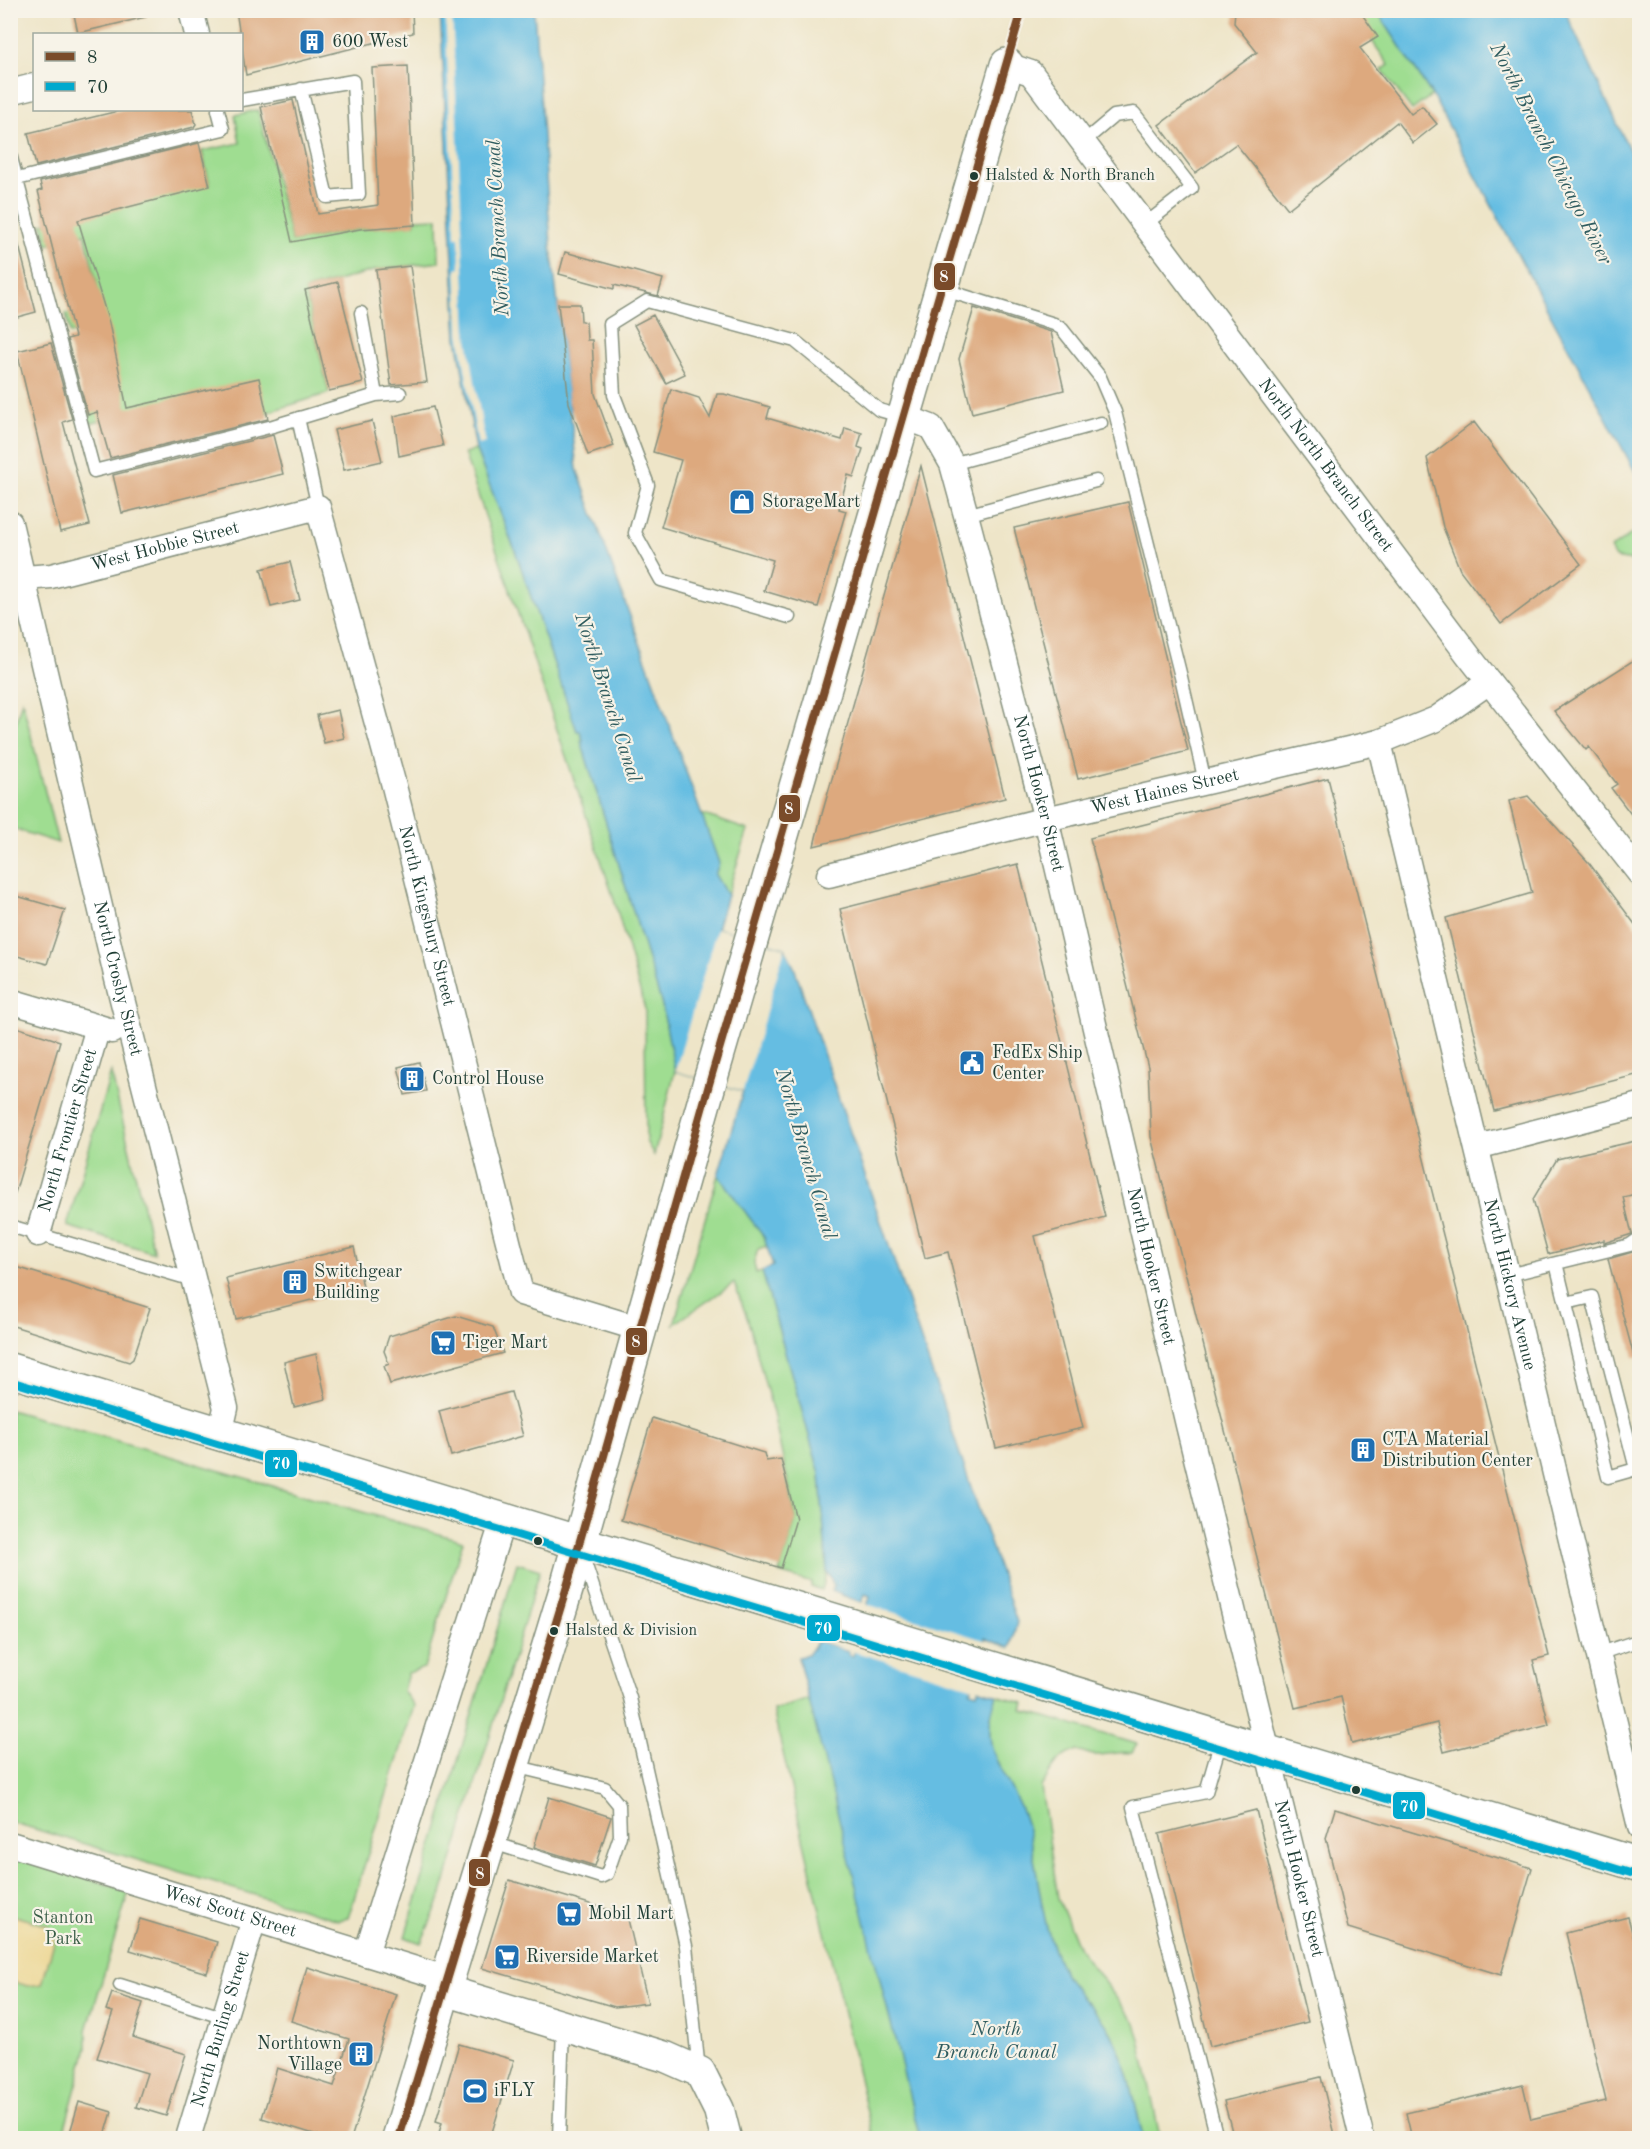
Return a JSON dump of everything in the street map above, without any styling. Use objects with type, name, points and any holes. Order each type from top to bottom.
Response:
[{"type":"main road","points":[[399,2139],[579,1543],[751,938],[1007,65]]},
{"type":"main road","points":[[10,1370],[1640,1865]]},
{"type":"street","points":[[191,10],[196,33]]},
{"type":"street","name":"North North Branch Street","points":[[1007,65],[1031,73],[1489,682],[1640,874]]},
{"type":"street","points":[[10,92],[33,86]]},
{"type":"street","name":"North Hooker Street","points":[[905,417],[931,427],[952,464],[966,514],[1046,819],[1267,1752],[1362,2139]]},
{"type":"street","name":"West Hobbie Street","points":[[17,579],[59,574],[318,507]]},
{"type":"street","name":"North Kingsbury Street","points":[[318,507],[393,782],[521,1293],[640,1329]]},
{"type":"street","name":"North Crosby Street","points":[[10,523],[17,579],[226,1408],[220,1434]]},
{"type":"street","name":"West Haines Street","points":[[829,875],[1046,819],[1379,742],[1436,719],[1489,682]]},
{"type":"street","name":"North Hickory Avenue","points":[[1379,742],[1638,1814]]},
{"type":"street","points":[[10,1001],[132,1038]]},
{"type":"street","name":"North Frontier Street","points":[[38,1234],[98,1027]]},
{"type":"street","points":[[1477,1147],[1640,1105]]},
{"type":"street","points":[[366,1954],[503,1520]]},
{"type":"street","name":"West Scott Street","points":[[10,1844],[366,1954],[563,2027],[666,2057],[700,2072]]},
{"type":"street","name":"North Burling Street","points":[[188,2139],[254,1919]]},
{"type":"street","points":[[700,2072],[719,2110],[726,2139]]},
{"type":"lane","points":[[243,100],[301,89],[353,81],[359,194],[327,197],[301,89]]},
{"type":"lane","points":[[17,179],[223,129],[218,111]]},
{"type":"lane","points":[[1082,143],[1114,116],[1134,112],[1192,188],[1144,225]]},
{"type":"lane","points":[[10,154],[94,471],[298,418],[376,395],[400,393]]},
{"type":"lane","points":[[942,289],[1054,324],[1076,345],[1100,377],[1114,412],[1205,782]]},
{"type":"lane","points":[[789,617],[661,580],[635,533],[648,485],[614,395],[610,324],[647,301],[795,340],[879,410],[905,417]]},
{"type":"lane","points":[[361,313],[376,395]]},
{"type":"lane","name":"North Kingsbury Street","points":[[298,418],[318,507]]},
{"type":"lane","points":[[952,464],[1101,423]]},
{"type":"lane","points":[[966,514],[1096,481]]},
{"type":"lane","points":[[10,1226],[193,1280]]},
{"type":"lane","points":[[1508,1275],[1630,1245],[1640,1238]]},
{"type":"lane","points":[[1556,1263],[1608,1477],[1636,1469],[1592,1297],[1566,1303]]},
{"type":"lane","points":[[579,1543],[630,1698],[686,1947],[700,2072]]},
{"type":"lane","points":[[1598,1654],[1640,1640]]},
{"type":"lane","points":[[1217,2139],[1133,1807],[1206,1792],[1222,1738]]},
{"type":"lane","points":[[489,1842],[601,1877],[607,1874],[620,1836],[619,1805],[605,1788],[512,1766]]},
{"type":"lane","points":[[120,1985],[225,2018]]},
{"type":"lane","points":[[559,2139],[563,2027]]},
{"type":"green space","points":[[1359,11],[1377,11],[1432,95],[1412,110],[1382,70],[1389,65],[1372,41]]},
{"type":"green space","points":[[258,110],[292,242],[360,229],[415,224],[415,219],[438,218],[439,262],[376,270],[305,290],[329,393],[265,413],[256,382],[89,424],[83,405],[122,395],[108,325],[70,334],[66,314],[102,305],[85,234],[47,245],[42,224],[210,185],[202,151],[240,143],[235,115]]},
{"type":"green space","points":[[476,450],[516,553],[577,731],[580,730],[583,740],[581,741],[662,1005],[675,1071],[654,1155],[646,1141],[645,1009],[613,896],[464,453]]},
{"type":"green space","points":[[1639,529],[1639,562],[1615,558],[1610,549]]},
{"type":"green space","points":[[22,700],[58,843],[11,828],[11,740]]},
{"type":"green space","points":[[701,814],[748,830],[727,895],[715,875],[719,863]]},
{"type":"green space","points":[[111,1072],[154,1253],[67,1226]]},
{"type":"green space","points":[[718,1175],[764,1237],[767,1246],[758,1249],[754,1262],[756,1273],[762,1271],[820,1474],[827,1571],[822,1590],[811,1587],[812,1583],[779,1573],[796,1519],[773,1413],[748,1320],[734,1283],[674,1324]]},
{"type":"green space","points":[[10,1410],[463,1541],[424,1668],[408,1673],[403,1691],[414,1706],[348,1918],[338,1920],[11,1822]]},
{"type":"green space","points":[[517,1563],[540,1570],[441,1897],[421,1943],[405,1937]]},
{"type":"green space","points":[[997,1695],[1024,1703],[1022,1710],[1137,1744],[1132,1753],[1093,1755],[1079,1751],[1070,1753],[1055,1765],[1041,1787],[1058,1898],[1079,1949],[1134,2021],[1140,2039],[1160,2138],[1143,2138],[1130,2080],[1114,2039],[1102,2019],[1068,1980],[1049,1937],[1026,1823],[992,1748],[991,1715]]},
{"type":"green space","points":[[810,1699],[920,2138],[873,2138],[773,1710]]},
{"type":"green space","name":"Stanton Park","points":[[11,1855],[129,1891],[87,2030],[87,2048],[62,2138],[11,2138]]},
{"type":"sand","points":[[11,1915],[49,1926],[55,1939],[42,1984],[28,1986],[11,1981]]},
{"type":"water","name":"North Branch Canal","points":[[440,11],[534,11],[551,245],[577,469],[719,863],[715,875],[727,895],[717,928],[785,948],[794,967],[1017,1622],[1010,1648],[985,1638],[970,1691],[977,1693],[978,1689],[997,1695],[991,1715],[992,1748],[1026,1823],[1049,1937],[1068,1980],[1102,2019],[1114,2039],[1130,2081],[1143,2138],[920,2138],[798,1657],[808,1655],[818,1641],[849,1651],[848,1655],[853,1656],[870,1596],[865,1594],[862,1603],[832,1591],[834,1586],[827,1571],[820,1474],[762,1271],[773,1266],[764,1237],[718,1175],[743,1091],[675,1071],[662,1005],[581,741],[583,740],[580,731],[577,731],[516,553],[476,450],[457,337]]},
{"type":"water","name":"North Branch Chicago River","points":[[1377,11],[1565,11],[1639,171],[1639,479],[1432,95]]},
{"type":"pier","points":[[445,10],[452,11],[467,333],[485,443],[478,445],[459,334],[456,269],[460,268],[459,237],[455,237]]},
{"type":"pier","points":[[717,928],[785,948],[743,1091],[675,1071]]},
{"type":"pier","points":[[830,1593],[987,1641],[974,1688],[815,1640],[819,1638],[852,1650],[864,1605],[842,1600]]},
{"type":"building","points":[[73,10],[145,10],[146,17],[78,33]]},
{"type":"building","name":"600 West","points":[[236,10],[412,10],[413,33],[246,75],[243,33],[240,33]]},
{"type":"building","points":[[1235,10],[1359,10],[1378,37],[1360,48],[1411,114],[1422,106],[1437,124],[1413,143],[1397,122],[1288,209],[1236,144],[1195,173],[1159,125],[1257,52],[1234,23]]},
{"type":"building","points":[[408,66],[415,225],[360,229],[292,242],[261,107],[293,100],[318,214],[378,205],[372,68]]},
{"type":"building","points":[[118,111],[192,111],[196,124],[194,127],[36,166],[28,133]]},
{"type":"building","points":[[199,143],[210,186],[78,220],[109,323],[127,408],[259,378],[268,419],[110,458],[97,412],[88,415],[67,339],[75,337],[38,191],[42,190],[40,182]]},
{"type":"building","points":[[16,234],[36,312],[10,319],[10,235]]},
{"type":"building","points":[[565,252],[663,279],[658,296],[614,285],[614,289],[559,274]]},
{"type":"building","points":[[410,266],[427,382],[391,385],[376,270]]},
{"type":"building","points":[[338,282],[363,383],[329,391],[305,290]]},
{"type":"building","points":[[558,304],[580,304],[581,321],[586,322],[587,340],[592,340],[595,394],[614,446],[588,455],[569,403]]},
{"type":"building","points":[[974,308],[1051,332],[1064,390],[972,413],[959,359]]},
{"type":"building","points":[[653,315],[685,374],[666,383],[634,325]]},
{"type":"building","points":[[51,343],[72,419],[63,422],[90,525],[60,532],[17,351]]},
{"type":"building","name":"StorageMart","points":[[671,389],[699,398],[710,418],[717,394],[724,394],[770,407],[767,418],[842,440],[845,428],[862,433],[858,447],[863,449],[854,477],[848,475],[839,509],[846,511],[818,607],[764,591],[773,560],[661,527],[681,460],[653,452]]},
{"type":"building","points":[[433,407],[443,446],[399,456],[394,416]]},
{"type":"building","points":[[372,421],[382,461],[344,470],[334,430]]},
{"type":"building","points":[[1474,422],[1581,564],[1501,624],[1460,570],[1443,527],[1427,458]]},
{"type":"building","points":[[273,435],[283,474],[122,513],[113,475]]},
{"type":"building","points":[[921,466],[1005,798],[814,846],[820,821]]},
{"type":"building","points":[[1128,502],[1188,751],[1078,779],[1014,528]]},
{"type":"building","points":[[290,562],[300,600],[271,607],[261,569]]},
{"type":"building","points":[[1640,656],[1640,826],[1611,788],[1617,784],[1589,747],[1586,750],[1554,711]]},
{"type":"building","points":[[338,710],[344,738],[324,743],[317,715]]},
{"type":"building","name":"CTA Material Distribution Center","points":[[1328,778],[1549,1656],[1533,1660],[1549,1725],[1444,1752],[1437,1723],[1352,1744],[1341,1697],[1295,1708],[1151,1137],[1148,1067],[1090,838]]},
{"type":"building","points":[[1528,796],[1589,863],[1640,931],[1640,1074],[1494,1111],[1446,918],[1532,893],[1509,801]]},
{"type":"building","name":"FedEx Ship Center","points":[[1018,864],[1105,1217],[1035,1236],[1083,1428],[996,1448],[948,1252],[925,1258],[840,909]]},
{"type":"building","points":[[10,894],[65,910],[47,964],[10,954]]},
{"type":"building","points":[[10,1025],[60,1041],[15,1193],[10,1193]]},
{"type":"building","name":"Control House","points":[[419,1062],[426,1091],[405,1095],[398,1067]]},
{"type":"building","points":[[1640,1140],[1640,1193],[1623,1197],[1632,1234],[1604,1243],[1604,1240],[1548,1254],[1533,1199],[1557,1159]]},
{"type":"building","name":"Switchgear Building","points":[[354,1247],[363,1287],[236,1319],[226,1278]]},
{"type":"building","points":[[1636,1251],[1637,1256],[1640,1255],[1640,1357],[1634,1357],[1608,1259]]},
{"type":"building","points":[[10,1265],[150,1308],[133,1359],[129,1362],[10,1325]]},
{"type":"building","name":"Tiger Mart","points":[[456,1316],[493,1327],[503,1353],[390,1384],[384,1366],[389,1364],[384,1351],[389,1336]]},
{"type":"building","points":[[316,1354],[326,1399],[294,1407],[284,1362]]},
{"type":"building","points":[[511,1392],[523,1436],[451,1456],[439,1411]]},
{"type":"building","points":[[652,1418],[764,1453],[766,1461],[781,1459],[796,1519],[781,1568],[621,1520]]},
{"type":"building","points":[[549,1797],[611,1817],[595,1866],[534,1847]]},
{"type":"building","points":[[1335,1809],[1532,1868],[1501,1975],[1348,1928],[1326,1838]]},
{"type":"building","points":[[1256,1810],[1308,2022],[1210,2046],[1159,1834]]},
{"type":"building","points":[[509,1880],[627,1915],[648,2003],[615,2007],[482,1968]]},
{"type":"building","points":[[1628,1917],[1640,1962],[1640,2139],[1412,2139],[1406,2113],[1523,2085],[1531,2119],[1606,2101],[1566,1933]]},
{"type":"building","points":[[140,1919],[217,1942],[207,1973],[130,1950]]},
{"type":"building","name":"Northtown Village","points":[[307,1967],[396,1994],[351,2139],[330,2139],[262,2118],[277,2068],[334,2086],[349,2039],[291,2021]]},
{"type":"building","points":[[112,1993],[143,2003],[133,2037],[186,2054],[166,2116],[136,2107],[147,2073],[97,2058],[113,2012],[106,2010]]},
{"type":"building","name":"iFLY","points":[[459,2044],[514,2060],[490,2139],[437,2139],[442,2123],[436,2121]]},
{"type":"building","points":[[1321,2077],[1336,2139],[1234,2139],[1224,2101]]},
{"type":"building","points":[[79,2102],[112,2112],[104,2139],[68,2139]]},
{"type":"transit line","name":"8","points":[[399,2138],[568,1583],[710,1081],[1022,10]]},
{"type":"transit line","name":"70","points":[[10,1381],[1637,1875]]},
{"type":"place","name":"600 West","points":[[312,42]]},
{"type":"place","name":"Halsted & North Branch","points":[[974,176]]},
{"type":"place","name":"StorageMart","points":[[742,502]]},
{"type":"place","name":"FedEx Ship Center","points":[[972,1063]]},
{"type":"place","name":"Control House","points":[[412,1079]]},
{"type":"place","name":"Switchgear Building","points":[[295,1282]]},
{"type":"place","name":"Tiger Mart","points":[[443,1343]]},
{"type":"place","name":"CTA Material Distribution Center","points":[[1363,1450]]},
{"type":"place","name":"Halsted & Division","points":[[554,1631]]},
{"type":"place","name":"Mobil Mart","points":[[569,1914]]},
{"type":"place","name":"Riverside Market","points":[[507,1957]]},
{"type":"place","name":"Northtown Village","points":[[361,2054]]},
{"type":"place","name":"iFLY","points":[[475,2091]]}]
